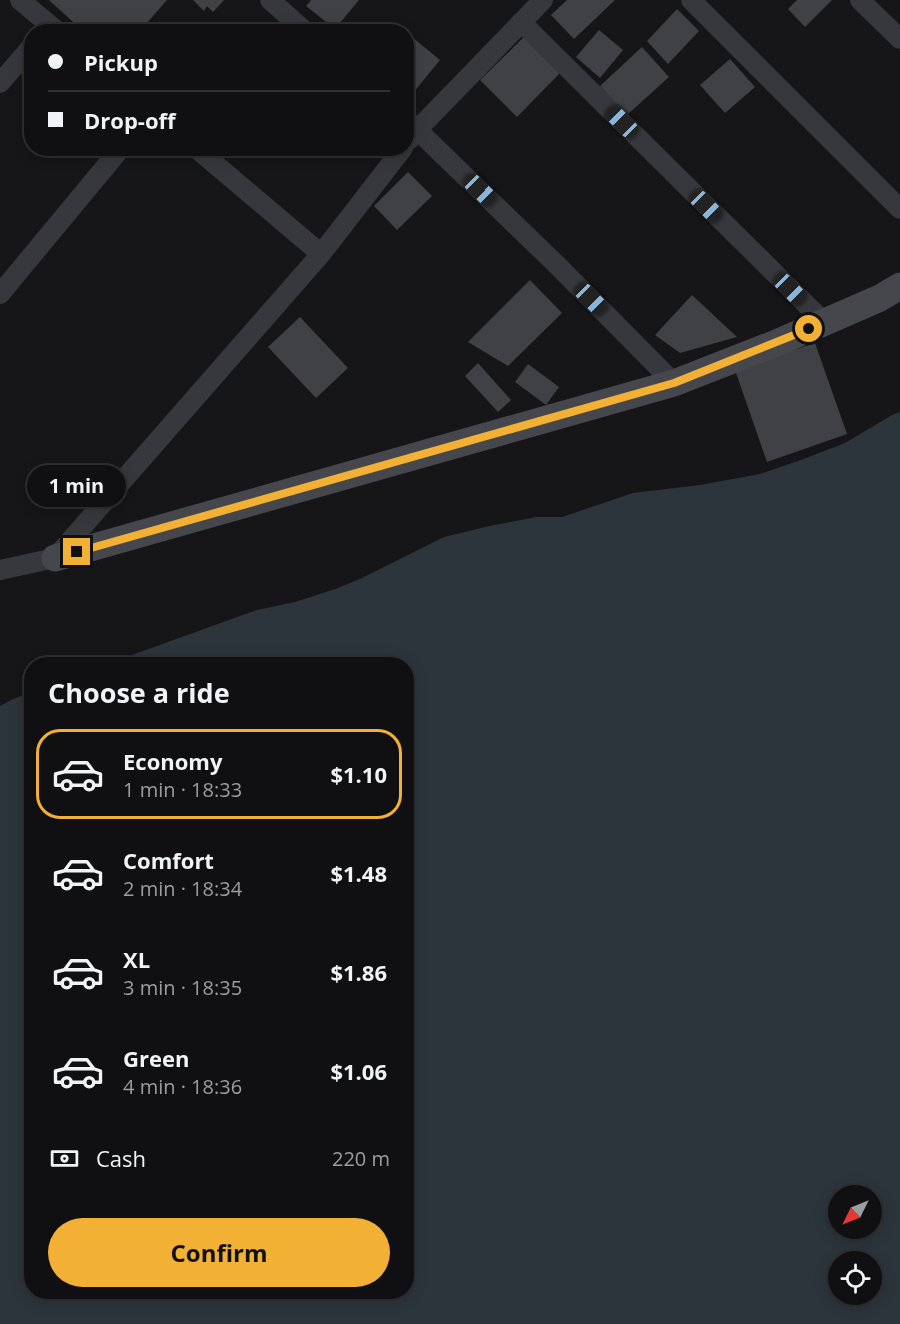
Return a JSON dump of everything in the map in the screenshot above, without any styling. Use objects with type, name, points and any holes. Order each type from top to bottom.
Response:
[{"type":"street","points":[[20,0],[45,24]]},
{"type":"street","points":[[270,0],[297,24]]},
{"type":"street","points":[[414,127],[543,0]]},
{"type":"street","points":[[691,0],[900,209]]},
{"type":"street","points":[[860,0],[900,39]]},
{"type":"street","points":[[521,22],[824,322]]},
{"type":"street","points":[[0,83],[24,55]]},
{"type":"street","points":[[414,135],[558,266],[674,383]]},
{"type":"street","points":[[0,294],[114,156]]},
{"type":"street","points":[[205,156],[321,254]]},
{"type":"street","points":[[55,558],[321,254],[397,156]]},
{"type":"street","points":[[0,570],[55,558],[674,383],[880,298],[900,286]]},
{"type":"shaded area","points":[[900,412],[900,1324],[0,1324],[0,706],[24,695],[24,1299],[414,1299],[414,657],[126,657],[257,610],[295,602],[338,588],[444,537],[536,517],[562,517],[633,493],[700,485],[760,474],[845,443]]},
{"type":"building","points":[[49,0],[167,0],[146,24],[75,24]]},
{"type":"building","points":[[193,0],[224,0],[213,12],[207,6],[204,11]]},
{"type":"building","points":[[311,0],[359,0],[339,24],[329,24],[306,6]]},
{"type":"building","points":[[567,0],[615,0],[574,39],[551,15]]},
{"type":"building","points":[[797,0],[832,0],[805,27],[788,9]]},
{"type":"building","points":[[677,9],[699,31],[668,64],[647,41]]},
{"type":"building","points":[[599,30],[623,50],[600,78],[576,57]]},
{"type":"building","points":[[524,37],[560,73],[517,117],[480,80]]},
{"type":"building","points":[[414,39],[440,60],[414,92]]},
{"type":"building","points":[[642,47],[669,77],[627,115],[600,86]]},
{"type":"building","points":[[730,59],[755,87],[725,113],[700,85]]},
{"type":"building","points":[[408,172],[432,196],[397,230],[374,206]]},
{"type":"building","points":[[530,280],[562,313],[508,366],[468,342]]},
{"type":"building","points":[[692,295],[737,337],[680,353],[655,335]]},
{"type":"building","points":[[300,317],[348,368],[316,398],[268,347]]},
{"type":"building","points":[[815,343],[847,434],[767,462],[735,370]]},
{"type":"building","points":[[478,363],[511,400],[498,412],[465,376]]},
{"type":"building","points":[[528,364],[559,387],[546,405],[515,382]]},
{"type":"route","points":[[77,552],[674,383],[809,329]]}]
